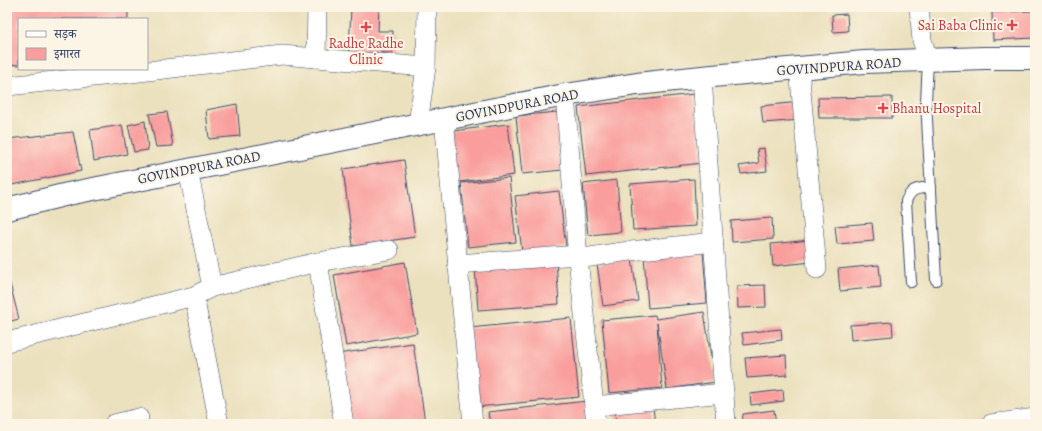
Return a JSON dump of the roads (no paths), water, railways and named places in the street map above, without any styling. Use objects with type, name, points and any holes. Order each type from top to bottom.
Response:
[{"type":"street","points":[[316,58],[317,7]]},
{"type":"street","points":[[418,124],[426,67],[427,7]]},
{"type":"street","points":[[918,7],[922,40],[928,60]]},
{"type":"street","points":[[7,86],[282,55],[426,67]]},
{"type":"street","name":"GOVINDPURA ROAD","points":[[7,208],[68,194],[565,95],[638,84],[702,76],[864,62],[1035,58]]},
{"type":"street","points":[[799,68],[818,269]]},
{"type":"street","points":[[702,76],[726,424]]},
{"type":"street","points":[[565,95],[578,257],[596,424]]},
{"type":"street","points":[[444,119],[473,424]]},
{"type":"street","points":[[188,170],[212,287]]},
{"type":"street","points":[[457,264],[578,257],[714,242]]},
{"type":"street","points":[[7,342],[194,296],[212,287],[318,262],[389,250]]},
{"type":"street","points":[[318,262],[344,424]]},
{"type":"street","points":[[194,296],[219,424]]},
{"type":"street","points":[[594,406],[724,393]]},
{"type":"street","points":[[114,424],[139,418]]},
{"type":"street","points":[[991,424],[1035,418]]},
{"type":"lane","points":[[928,60],[926,102],[936,280]]},
{"type":"lane","points":[[911,282],[906,201],[909,194],[914,190],[931,187]]},
{"type":"place","name":"Sai Baba Clinic","points":[[1012,25]]},
{"type":"place","name":"Radhe Radhe Clinic","points":[[366,27]]},
{"type":"place","name":"Bhanu Hospital","points":[[883,108]]}]
